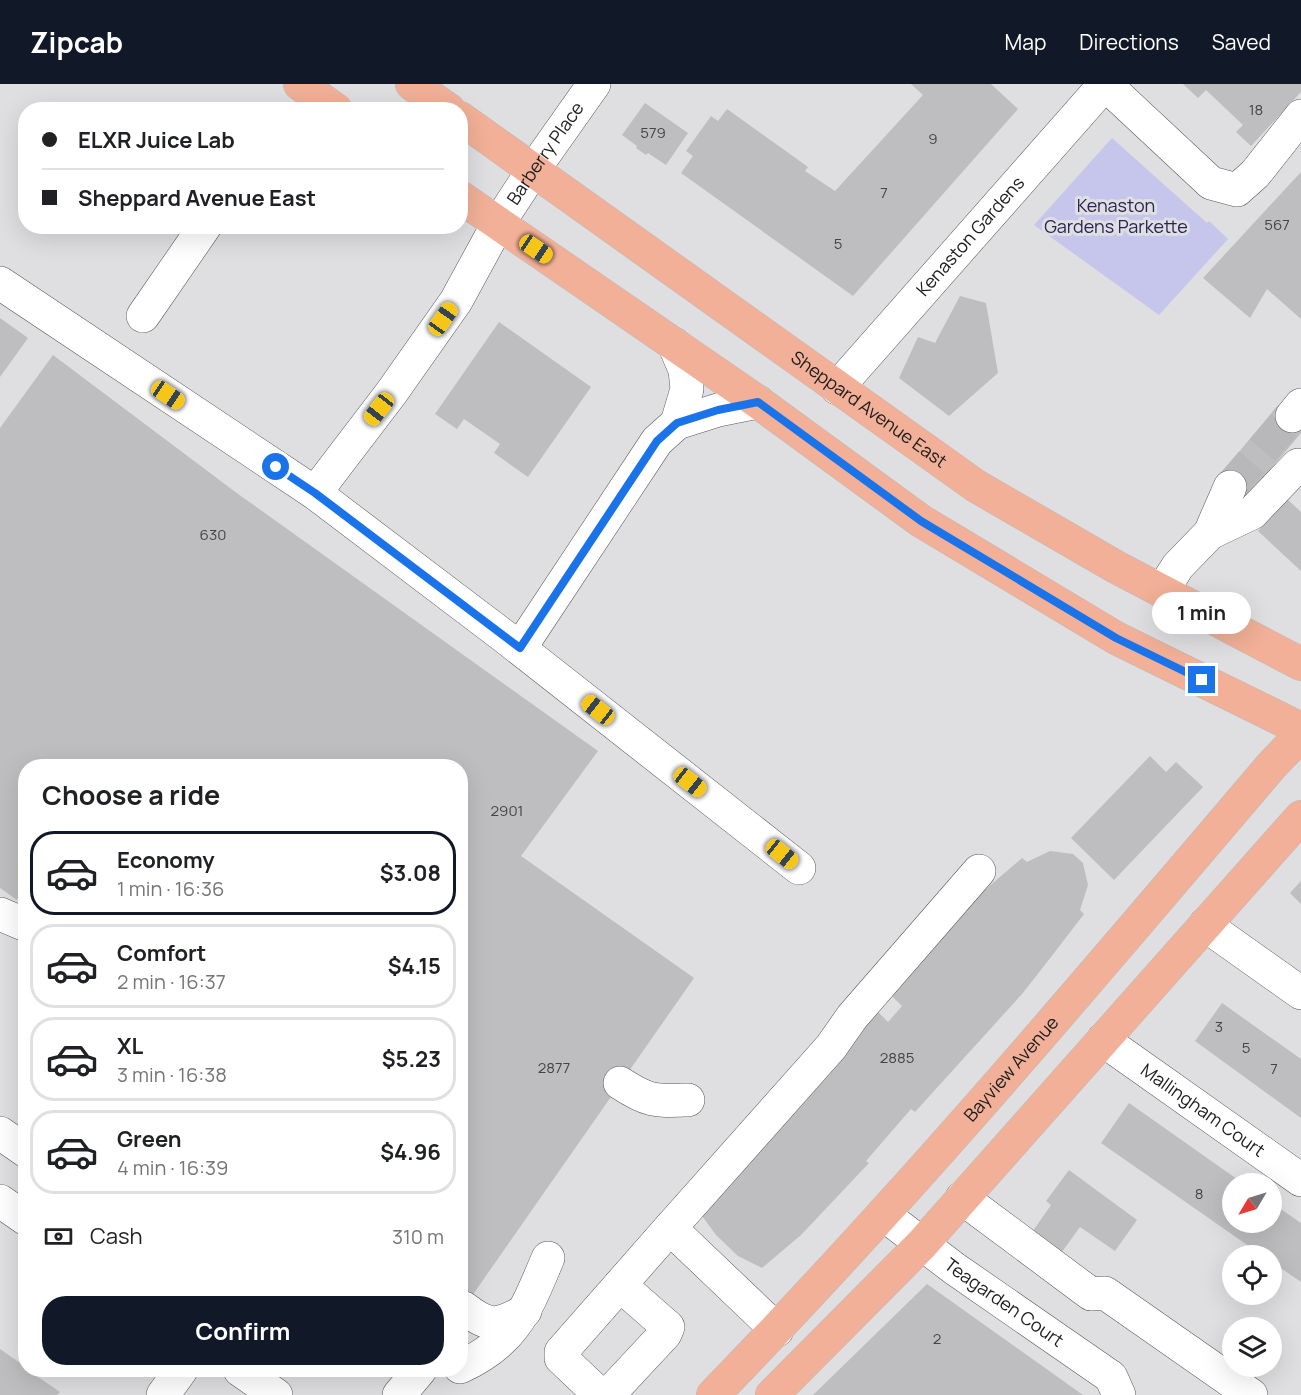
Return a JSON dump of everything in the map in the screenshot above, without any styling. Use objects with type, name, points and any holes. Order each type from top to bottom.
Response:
[{"type":"main road","points":[[300,84],[325,102]]},
{"type":"main road","points":[[412,84],[438,102]]},
{"type":"main road","name":"Sheppard Avenue East","points":[[468,124],[976,486],[1116,567],[1301,664]]},
{"type":"main road","points":[[468,203],[758,402],[921,521],[1116,638],[1301,729]]},
{"type":"main road","name":"Bayview Avenue","points":[[724,1388],[883,1214],[1106,960],[1272,765],[1301,735]]},
{"type":"main road","points":[[772,1395],[922,1244],[1301,817]]},
{"type":"street","name":"Barberry Place","points":[[315,493],[392,392],[456,301],[498,224],[594,84]]},
{"type":"street","points":[[1105,84],[1211,183],[1237,190],[1255,174],[1301,116]]},
{"type":"street","name":"Kenaston Gardens","points":[[837,388],[1105,84]]},
{"type":"street","points":[[143,316],[199,234]]},
{"type":"street","points":[[0,283],[315,493],[520,648],[799,868]]},
{"type":"street","points":[[674,344],[686,370],[687,389],[677,423]]},
{"type":"street","points":[[520,648],[657,441],[677,423],[718,410],[758,402]]},
{"type":"street","points":[[1162,591],[1178,566],[1210,533],[1252,513],[1300,465]]},
{"type":"street","points":[[1210,533],[1230,487]]},
{"type":"street","points":[[600,1395],[561,1358],[561,1352],[831,1047],[852,1017],[979,871]]},
{"type":"street","points":[[0,914],[18,922]]},
{"type":"street","points":[[1204,925],[1301,993]]},
{"type":"street","name":"Mallingham Court","points":[[1103,1040],[1301,1180]]},
{"type":"street","points":[[621,1083],[641,1097],[659,1101],[688,1100]]},
{"type":"street","points":[[0,1133],[18,1145]]},
{"type":"street","points":[[962,1198],[1091,1294],[1105,1293],[1251,1395]]},
{"type":"street","points":[[0,1201],[18,1213]]},
{"type":"street","name":"Teagarden Court","points":[[883,1214],[922,1244],[1112,1377],[1119,1395]]},
{"type":"street","points":[[670,1228],[777,1330]]},
{"type":"street","points":[[468,1364],[477,1360],[505,1338],[525,1311],[548,1258]]},
{"type":"street","points":[[608,1395],[666,1334],[668,1327],[620,1285]]},
{"type":"street","points":[[468,1311],[488,1323],[504,1323],[525,1311]]},
{"type":"street","points":[[163,1395],[176,1377]]},
{"type":"street","points":[[250,1377],[276,1395]]},
{"type":"street","points":[[399,1395],[414,1377]]},
{"type":"green space","name":"Kenaston Gardens Parkette","points":[[1112,138],[1228,239],[1159,315],[1034,225]]},
{"type":"building","points":[[911,84],[991,84],[1018,109],[853,296],[681,173],[693,156],[686,151],[711,116],[718,121],[727,109],[808,167],[805,171],[835,191],[923,95]]},
{"type":"building","points":[[1183,84],[1301,84],[1301,92],[1251,146],[1236,132],[1243,125],[1206,90],[1198,98]]},
{"type":"building","points":[[645,103],[688,133],[666,165],[648,153],[646,155],[622,135]]},
{"type":"building","points":[[1301,172],[1301,319],[1267,289],[1250,318],[1203,278]]},
{"type":"building","points":[[960,296],[986,303],[998,373],[949,416],[899,378],[918,337],[935,343]]},
{"type":"building","points":[[0,318],[28,338],[0,377]]},
{"type":"building","points":[[499,322],[591,387],[528,477],[494,453],[500,444],[464,419],[457,429],[435,414]]},
{"type":"building","points":[[53,355],[234,491],[598,751],[521,856],[694,978],[468,1302],[468,759],[18,759],[17,900],[0,888],[0,428]]},
{"type":"building","points":[[1278,405],[1301,424],[1301,433],[1245,500],[1218,477]]},
{"type":"building","points":[[1287,499],[1301,512],[1301,571],[1258,531]]},
{"type":"building","points":[[1150,756],[1166,772],[1176,762],[1203,787],[1114,880],[1071,838]]},
{"type":"building","points":[[1050,851],[1073,854],[1083,863],[1088,885],[1080,910],[1084,914],[1051,957],[1022,994],[915,1112],[911,1109],[866,1161],[869,1163],[801,1235],[762,1268],[738,1256],[716,1235],[697,1209],[876,1010],[888,1022],[902,1006],[888,992],[980,894],[1022,858],[1027,862]]},
{"type":"building","points":[[1301,881],[1301,904],[1290,893]]},
{"type":"building","points":[[1222,1003],[1301,1059],[1301,1118],[1195,1041]]},
{"type":"building","points":[[1129,1103],[1228,1173],[1222,1173],[1222,1227],[1101,1143]]},
{"type":"building","points":[[1069,1170],[1137,1220],[1115,1251],[1080,1227],[1059,1256],[1030,1235],[1051,1205],[1046,1201]]},
{"type":"building","points":[[1282,1210],[1301,1223],[1301,1282],[1282,1269],[1282,1245],[1247,1245],[1230,1233],[1282,1233]]},
{"type":"building","points":[[927,1284],[1083,1395],[813,1395]]},
{"type":"building","points":[[0,1349],[18,1361],[18,1377],[38,1377],[60,1392],[57,1395],[0,1395]]},
{"type":"tunnel","points":[[1230,487],[1292,416]]},
{"type":"route","points":[[276,467],[315,493],[520,648],[657,441],[677,423],[718,410],[758,402],[921,521],[1116,638],[1202,680]]}]
